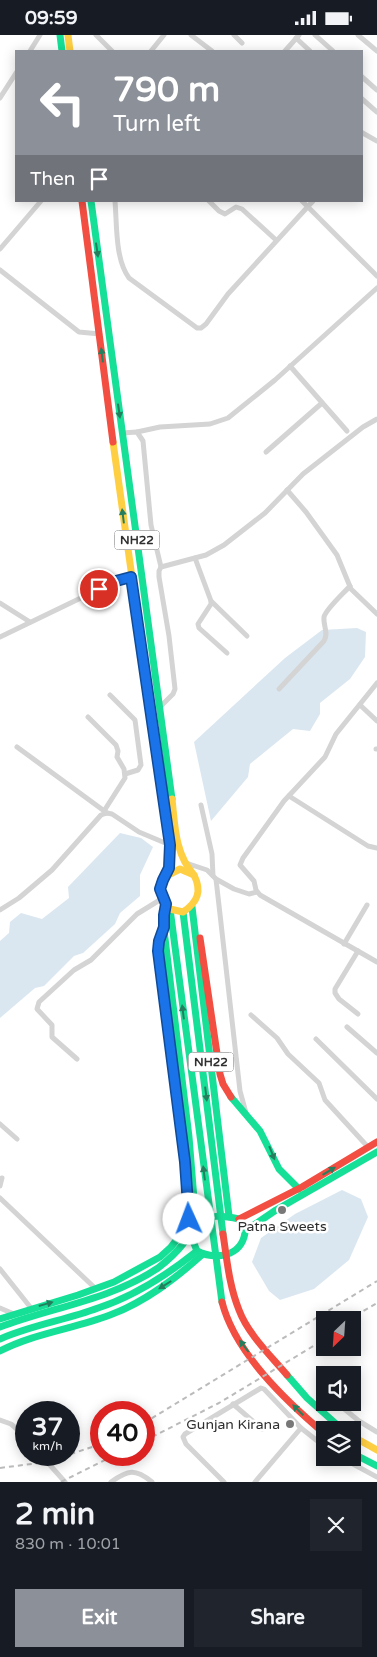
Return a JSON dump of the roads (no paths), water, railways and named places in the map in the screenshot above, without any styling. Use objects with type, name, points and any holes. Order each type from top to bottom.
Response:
[{"type":"main road","points":[[60,35],[62,50]]},
{"type":"main road","points":[[68,35],[70,50]]},
{"type":"main road","name":"NH22","points":[[82,202],[131,577],[170,845],[169,868],[160,889],[166,904],[164,927],[189,1137],[195,1227],[192,1237],[200,1253]]},
{"type":"main road","name":"NH22","points":[[92,202],[178,845],[184,863],[194,875],[199,886],[199,892],[192,907],[229,1217]]},
{"type":"main road","points":[[166,875],[180,869],[194,875]]},
{"type":"main road","points":[[166,904],[183,912]]},
{"type":"main road","points":[[166,904],[174,945],[224,1312],[234,1333],[274,1384],[316,1426]]},
{"type":"main road","points":[[183,912],[192,907]]},
{"type":"main road","points":[[183,912],[230,1278],[239,1311],[252,1333],[314,1405],[333,1421]]},
{"type":"main road","points":[[194,919],[200,936],[222,1083],[228,1097],[266,1139],[278,1167],[299,1189]]},
{"type":"main road","points":[[0,1319],[96,1289],[144,1267],[171,1247],[185,1229],[189,1219],[185,1162],[158,951],[164,927]]},
{"type":"main road","points":[[0,1327],[20,1319],[89,1301],[133,1283],[174,1255],[203,1219],[224,1215],[239,1219],[299,1189],[377,1142]]},
{"type":"main road","points":[[245,1231],[276,1210],[377,1152]]},
{"type":"main road","points":[[200,1253],[221,1257],[241,1244],[245,1231],[239,1219]]},
{"type":"main road","points":[[171,1247],[174,1255]]},
{"type":"main road","points":[[0,1339],[40,1323],[93,1310],[134,1294],[200,1253]]},
{"type":"main road","points":[[0,1351],[36,1335],[101,1317],[125,1308],[168,1284],[200,1253]]},
{"type":"main road","points":[[361,1441],[377,1450]]},
{"type":"main road","points":[[361,1458],[377,1466]]},
{"type":"street","points":[[31,50],[40,35]]},
{"type":"street","points":[[96,35],[111,50]]},
{"type":"street","points":[[152,50],[163,37],[155,35]]},
{"type":"street","points":[[191,35],[211,50]]},
{"type":"street","points":[[234,35],[242,43]]},
{"type":"street","points":[[315,35],[332,50]]},
{"type":"street","points":[[362,36],[377,51]]},
{"type":"street","points":[[286,50],[298,37],[309,50]]},
{"type":"street","points":[[0,98],[15,75]]},
{"type":"street","points":[[363,78],[377,89]]},
{"type":"street","points":[[363,100],[377,113]]},
{"type":"street","points":[[363,133],[377,141]]},
{"type":"street","points":[[0,249],[40,202]]},
{"type":"street","points":[[115,202],[119,256],[124,271],[129,278],[197,328],[201,328],[206,324],[228,294],[312,202]]},
{"type":"street","points":[[210,202],[225,214],[236,207],[242,209],[276,240]]},
{"type":"street","points":[[303,202],[377,275]]},
{"type":"street","points":[[0,271],[79,332],[100,334]]},
{"type":"street","points":[[122,433],[160,427],[210,423],[228,418],[290,366],[377,288]]},
{"type":"street","points":[[290,366],[347,431]]},
{"type":"street","points":[[266,452],[322,403]]},
{"type":"street","points":[[161,567],[214,552],[265,513],[303,474],[363,427],[377,419]]},
{"type":"street","points":[[137,432],[143,441],[151,525],[161,567],[159,577],[169,636],[174,689],[173,694],[160,707]]},
{"type":"street","points":[[287,490],[306,512],[337,555],[350,586],[360,599],[377,614]]},
{"type":"street","points":[[195,558],[211,601],[247,636]]},
{"type":"street","points":[[0,637],[116,581],[131,577]]},
{"type":"street","points":[[279,689],[324,641],[327,633],[325,614],[350,586]]},
{"type":"street","points":[[211,601],[212,604],[198,624],[198,628],[227,653]]},
{"type":"street","points":[[0,603],[30,622]]},
{"type":"street","points":[[377,683],[336,735],[325,757],[276,810],[241,861],[240,867],[254,881],[257,892],[377,962]]},
{"type":"street","points":[[110,695],[135,720],[141,765],[138,770],[125,774]]},
{"type":"street","points":[[360,705],[377,721]]},
{"type":"street","points":[[0,910],[19,898],[52,870],[105,812],[123,783],[125,774],[117,757],[116,745],[88,717]]},
{"type":"street","points":[[17,747],[105,812],[112,814],[139,832],[170,845]]},
{"type":"street","points":[[289,796],[368,846],[377,848]]},
{"type":"street","points":[[201,805],[212,855],[240,1091],[247,1116]]},
{"type":"street","points":[[184,863],[207,870],[215,878],[234,889],[249,894],[257,892]]},
{"type":"street","points":[[77,1059],[52,1037],[52,1025],[36,1006],[69,973],[91,960],[137,914],[166,904]]},
{"type":"street","points":[[344,944],[367,905]]},
{"type":"street","points":[[358,951],[335,989],[339,999],[358,1013]]},
{"type":"street","points":[[251,1015],[277,1039],[288,1054],[318,1083],[325,1100],[368,1147]]},
{"type":"street","points":[[347,1027],[377,1053]]},
{"type":"street","points":[[316,1039],[377,1099]]},
{"type":"street","points":[[0,1124],[17,1139]]},
{"type":"street","points":[[0,1186],[2,1179]]},
{"type":"street","points":[[0,1198],[96,1289]]},
{"type":"street","points":[[0,1269],[31,1309]]},
{"type":"street","points":[[0,1308],[14,1314]]},
{"type":"street","points":[[224,1482],[186,1444],[183,1437],[257,1390],[264,1389],[301,1428],[316,1440]]},
{"type":"street","points":[[233,1404],[262,1429]]},
{"type":"street","points":[[347,1411],[377,1432]]},
{"type":"street","points":[[0,1420],[15,1427]]},
{"type":"street","points":[[255,1482],[301,1428]]},
{"type":"street","points":[[51,1466],[65,1482]]},
{"type":"street","points":[[357,1466],[377,1477]]},
{"type":"street","points":[[111,1482],[124,1474],[134,1472],[142,1474],[152,1482]]},
{"type":"railway","points":[[155,1416],[377,1281]]},
{"type":"railway","points":[[361,1312],[377,1303]]},
{"type":"railway","points":[[155,1435],[219,1403],[316,1344]]},
{"type":"railway","points":[[0,1468],[47,1462],[90,1448]]},
{"type":"railway","points":[[61,1482],[93,1466]]},
{"type":"place","name":"Patna Sweets","points":[[282,1210]]},
{"type":"place","name":"Gunjan Kirana","points":[[290,1424]]}]
